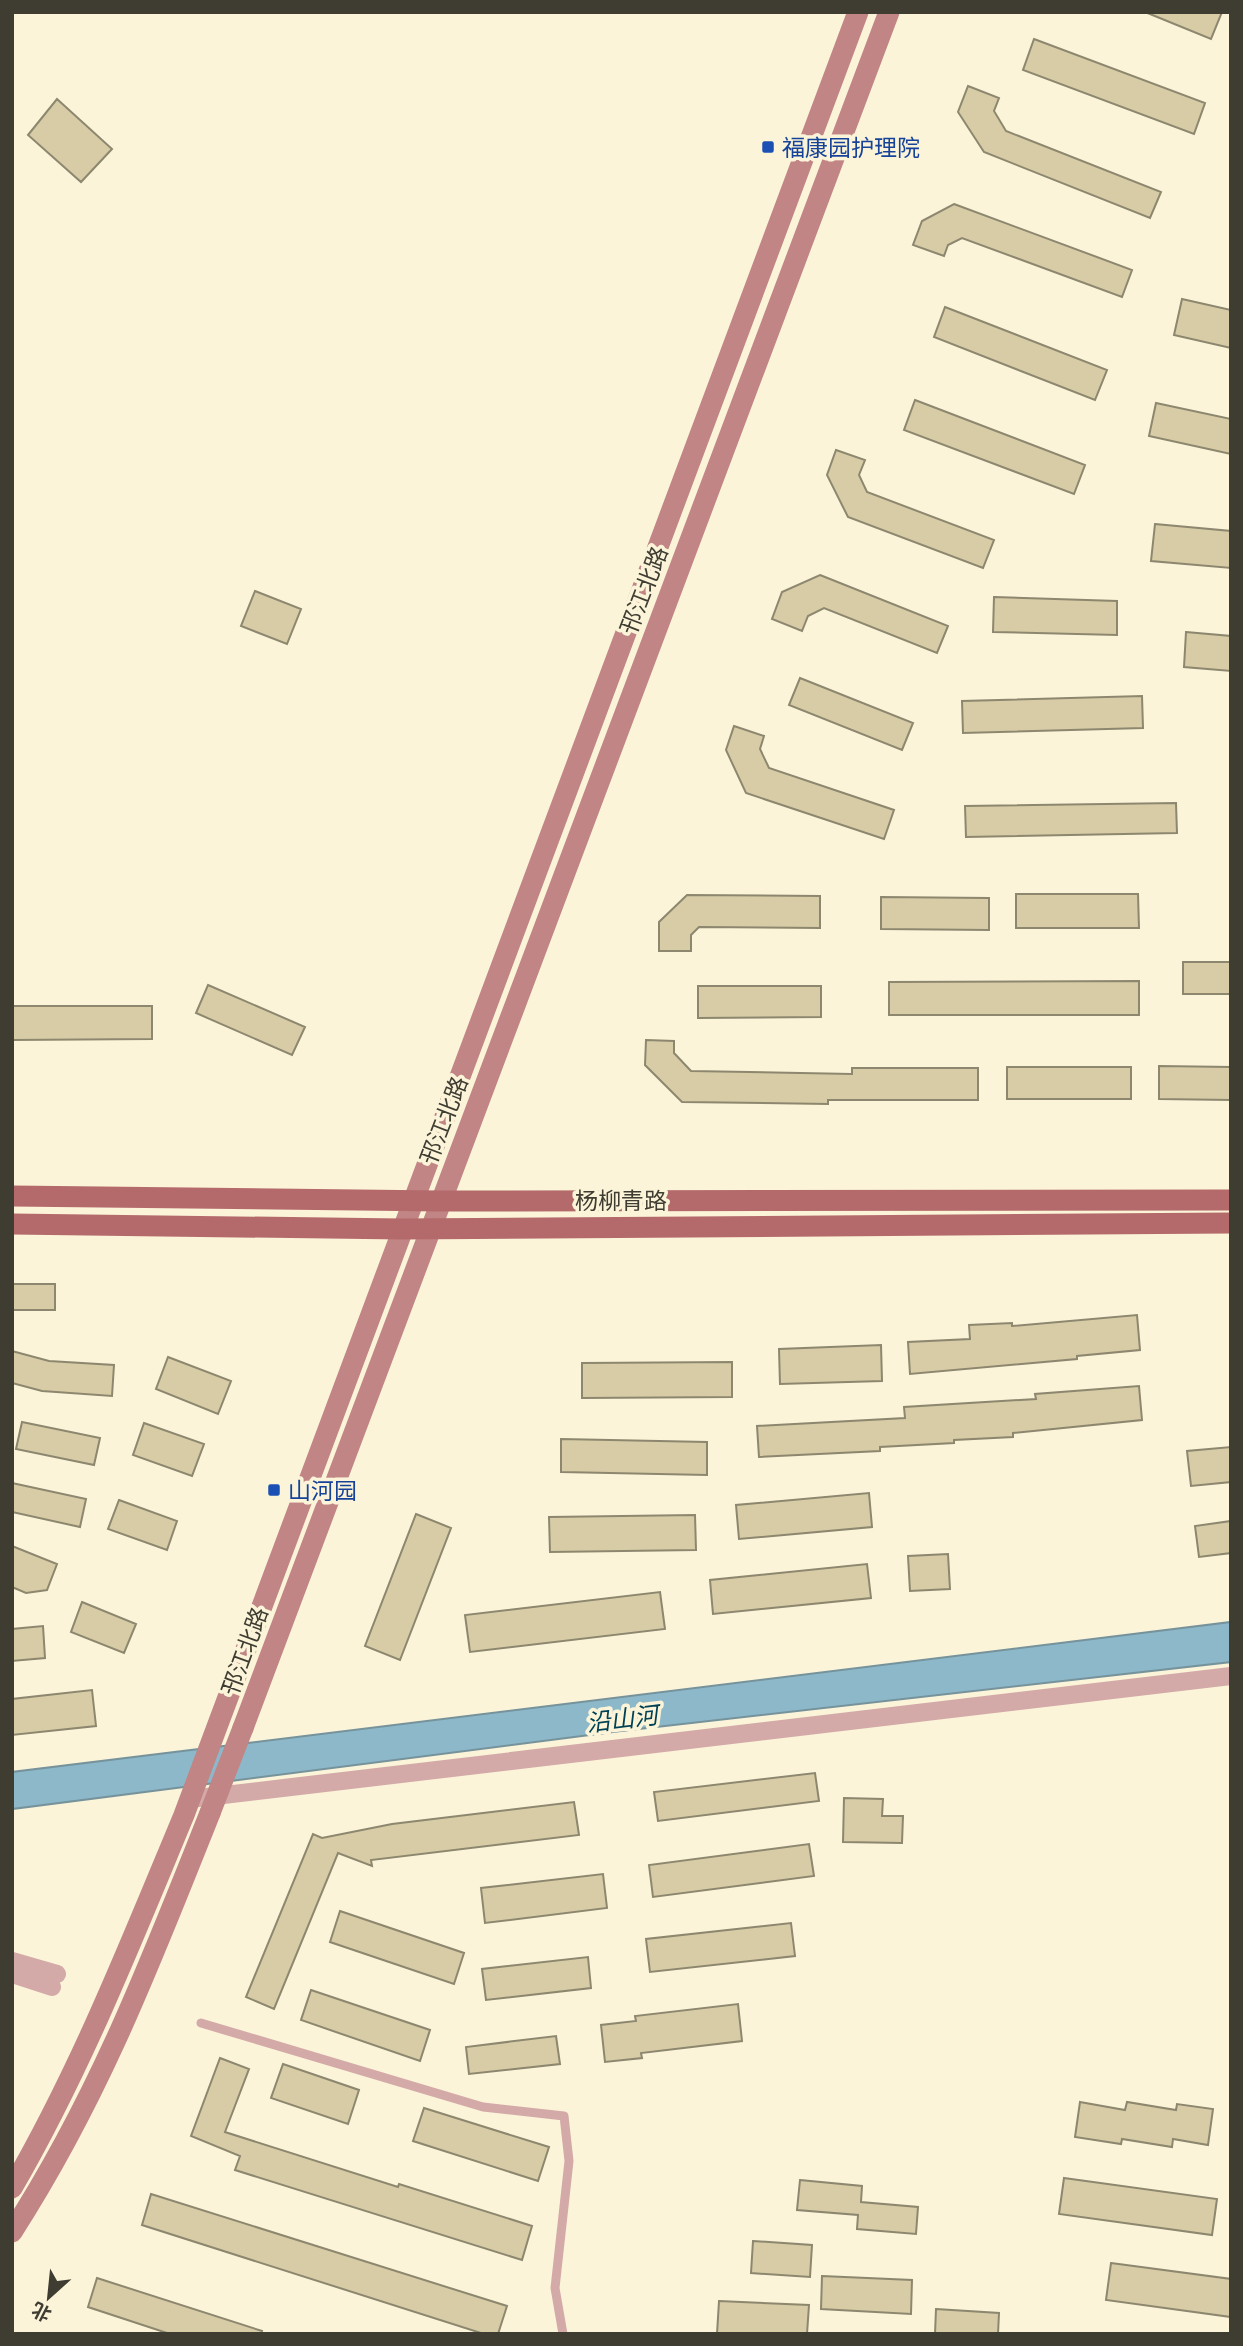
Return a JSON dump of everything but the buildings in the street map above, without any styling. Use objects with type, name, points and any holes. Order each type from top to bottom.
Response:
[{"type":"main road","name":"邗江北路","points":[[12,2188],[55,2110],[102,2010],[187,1807],[858,12]]},
{"type":"main road","name":"邗江北路","points":[[12,2232],[79,2119],[127,2021],[210,1813],[890,12]]},
{"type":"main road","name":"杨柳青路","points":[[12,1196],[441,1201],[1231,1200]]},
{"type":"main road","name":"杨柳青路","points":[[12,1224],[402,1229],[1231,1223]]},
{"type":"street","points":[[187,1807],[1231,1676]]},
{"type":"street","points":[[12,1961],[54,1981],[12,1974]]},
{"type":"lane","points":[[201,2024],[483,2107],[564,2116],[569,2161],[555,2288],[563,2334]]},
{"type":"water","name":"沿山河","points":[[1231,1622],[1231,1662],[621,1731],[12,1809],[12,1772]]},
{"type":"place","name":"福康园护理院","points":[[768,147]]},
{"type":"place","name":"山河园","points":[[274,1490]]}]
